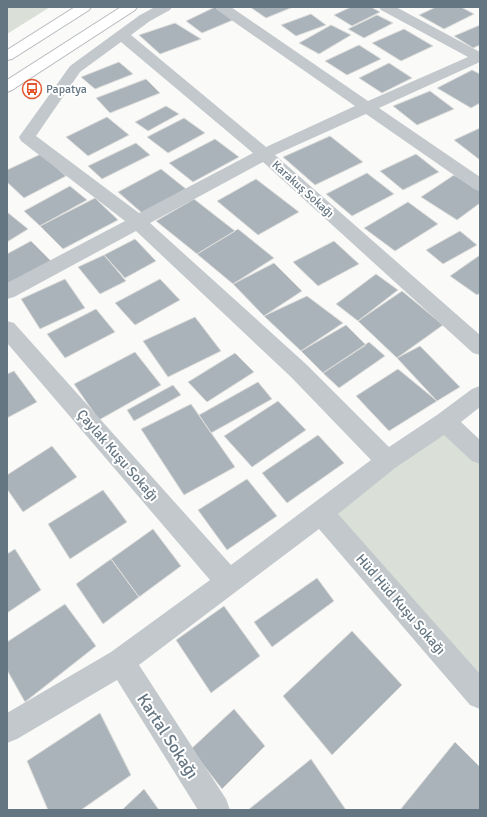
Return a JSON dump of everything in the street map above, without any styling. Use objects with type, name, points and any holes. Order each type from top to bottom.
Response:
[{"type":"main road","points":[[7,56],[84,7]]},
{"type":"main road","points":[[7,87],[130,7]]},
{"type":"street","points":[[165,7],[145,18],[75,69],[27,137],[138,222],[299,371],[387,461]]},
{"type":"street","points":[[222,7],[480,185]]},
{"type":"street","points":[[386,7],[480,57]]},
{"type":"street","name":"Karakuş Sokağı","points":[[122,35],[264,154],[480,347]]},
{"type":"street","points":[[7,292],[264,154],[480,57]]},
{"type":"street","name":"Çaylak Kuşu Sokağı","points":[[7,328],[229,582]]},
{"type":"street","points":[[9,724],[121,662],[321,513],[387,461],[445,422],[480,395]]},
{"type":"street","points":[[445,422],[480,454]]},
{"type":"street","name":"Hüd Hüd Kuşu Sokağı","points":[[321,513],[480,695]]},
{"type":"street","name":"Kartal Sokağı","points":[[121,662],[215,810]]},
{"type":"shaded area","points":[[7,7],[50,7],[7,34]]},
{"type":"shaded area","points":[[445,429],[480,461],[480,686],[331,516]]},
{"type":"building","points":[[215,7],[233,20],[202,33],[186,21]]},
{"type":"building","points":[[250,7],[293,7],[266,18]]},
{"type":"building","points":[[351,7],[371,7],[380,12],[352,26],[334,15]]},
{"type":"building","points":[[436,7],[461,7],[474,14],[444,29],[419,15]]},
{"type":"building","points":[[311,14],[326,25],[296,36],[281,25]]},
{"type":"building","points":[[377,15],[393,23],[364,38],[348,29]]},
{"type":"building","points":[[175,23],[201,39],[160,54],[139,35]]},
{"type":"building","points":[[331,25],[351,35],[319,54],[299,43]]},
{"type":"building","points":[[480,25],[480,45],[473,48],[454,36]]},
{"type":"building","points":[[404,29],[433,46],[401,61],[372,43]]},
{"type":"building","points":[[359,45],[381,59],[347,75],[325,61]]},
{"type":"building","points":[[119,62],[133,74],[95,89],[81,77]]},
{"type":"building","points":[[389,63],[412,78],[382,93],[359,78]]},
{"type":"building","points":[[472,70],[480,74],[480,103],[471,108],[437,88]]},
{"type":"building","points":[[146,79],[160,93],[110,113],[96,98]]},
{"type":"building","points":[[430,91],[454,109],[417,125],[393,106]]},
{"type":"building","points":[[166,106],[179,114],[148,131],[135,122]]},
{"type":"building","points":[[107,117],[129,135],[88,156],[66,137]]},
{"type":"building","points":[[184,118],[205,133],[168,153],[147,137]]},
{"type":"building","points":[[480,128],[480,160],[454,140]]},
{"type":"building","points":[[330,136],[363,162],[315,185],[283,157]]},
{"type":"building","points":[[215,139],[239,157],[193,182],[169,163]]},
{"type":"building","points":[[136,143],[150,155],[102,179],[88,166]]},
{"type":"building","points":[[41,154],[66,176],[24,198],[7,182],[7,170]]},
{"type":"building","points":[[416,154],[439,172],[403,190],[380,171]]},
{"type":"building","points":[[161,169],[186,189],[142,213],[118,192]]},
{"type":"building","points":[[367,173],[394,194],[352,216],[326,194]]},
{"type":"building","points":[[454,175],[480,191],[480,203],[457,220],[421,197]]},
{"type":"building","points":[[256,179],[299,212],[258,235],[217,201]]},
{"type":"building","points":[[70,186],[87,200],[40,226],[24,211]]},
{"type":"building","points":[[95,198],[118,220],[63,249],[40,226]]},
{"type":"building","points":[[194,199],[235,231],[197,254],[156,221]]},
{"type":"building","points":[[408,202],[438,224],[395,251],[364,228]]},
{"type":"building","points":[[7,212],[28,229],[7,242]]},
{"type":"building","points":[[238,229],[274,258],[233,284],[197,254]]},
{"type":"building","points":[[460,231],[477,245],[443,264],[426,250]]},
{"type":"building","points":[[135,239],[156,261],[125,278],[104,255]]},
{"type":"building","points":[[31,241],[51,261],[7,285],[7,254]]},
{"type":"building","points":[[334,241],[359,264],[318,286],[293,262]]},
{"type":"building","points":[[104,255],[126,281],[100,294],[78,267]]},
{"type":"building","points":[[480,255],[480,293],[477,295],[450,276]]},
{"type":"building","points":[[274,263],[302,291],[264,316],[233,284]]},
{"type":"building","points":[[376,274],[398,290],[358,321],[336,304]]},
{"type":"building","points":[[65,279],[85,308],[40,329],[21,299]]},
{"type":"building","points":[[160,279],[180,300],[135,325],[115,303]]},
{"type":"building","points":[[402,291],[443,325],[397,358],[358,321]]},
{"type":"building","points":[[307,296],[343,323],[301,351],[264,316]]},
{"type":"building","points":[[96,309],[115,332],[65,358],[47,334]]},
{"type":"building","points":[[195,317],[221,351],[168,377],[143,341]]},
{"type":"building","points":[[346,325],[366,345],[323,373],[301,351]]},
{"type":"building","points":[[369,342],[385,356],[339,388],[323,373]]},
{"type":"building","points":[[420,346],[460,387],[437,401],[397,358]]},
{"type":"building","points":[[135,352],[161,385],[99,420],[74,384]]},
{"type":"building","points":[[235,353],[254,372],[207,402],[188,382]]},
{"type":"building","points":[[398,369],[437,401],[389,431],[356,396]]},
{"type":"building","points":[[14,371],[37,402],[7,418],[7,374]]},
{"type":"building","points":[[258,382],[272,399],[211,433],[199,415]]},
{"type":"building","points":[[173,385],[181,395],[134,421],[127,410]]},
{"type":"building","points":[[278,401],[306,430],[252,467],[224,436]]},
{"type":"building","points":[[191,404],[235,467],[184,495],[141,429]]},
{"type":"building","points":[[318,435],[344,463],[287,503],[262,473]]},
{"type":"building","points":[[52,446],[77,477],[23,512],[7,489],[7,475]]},
{"type":"building","points":[[247,479],[277,516],[227,550],[198,510]]},
{"type":"building","points":[[103,490],[127,522],[70,559],[48,524]]},
{"type":"building","points":[[153,529],[181,566],[139,597],[111,559]]},
{"type":"building","points":[[15,549],[41,590],[7,613],[7,554]]},
{"type":"building","points":[[111,559],[139,597],[103,624],[76,584]]},
{"type":"building","points":[[317,578],[334,601],[272,647],[254,622]]},
{"type":"building","points":[[65,604],[96,646],[25,702],[7,670],[7,642]]},
{"type":"building","points":[[224,606],[260,656],[211,693],[176,640]]},
{"type":"building","points":[[352,631],[402,685],[332,755],[283,696]]},
{"type":"building","points":[[234,709],[265,746],[222,789],[191,749]]},
{"type":"building","points":[[100,713],[131,775],[81,810],[48,810],[27,761]]},
{"type":"building","points":[[455,742],[480,767],[480,810],[400,810]]},
{"type":"building","points":[[311,759],[346,810],[248,810]]},
{"type":"building","points":[[144,789],[159,810],[122,810]]},
{"type":"place","name":"Papatya","points":[[32,89]]}]
